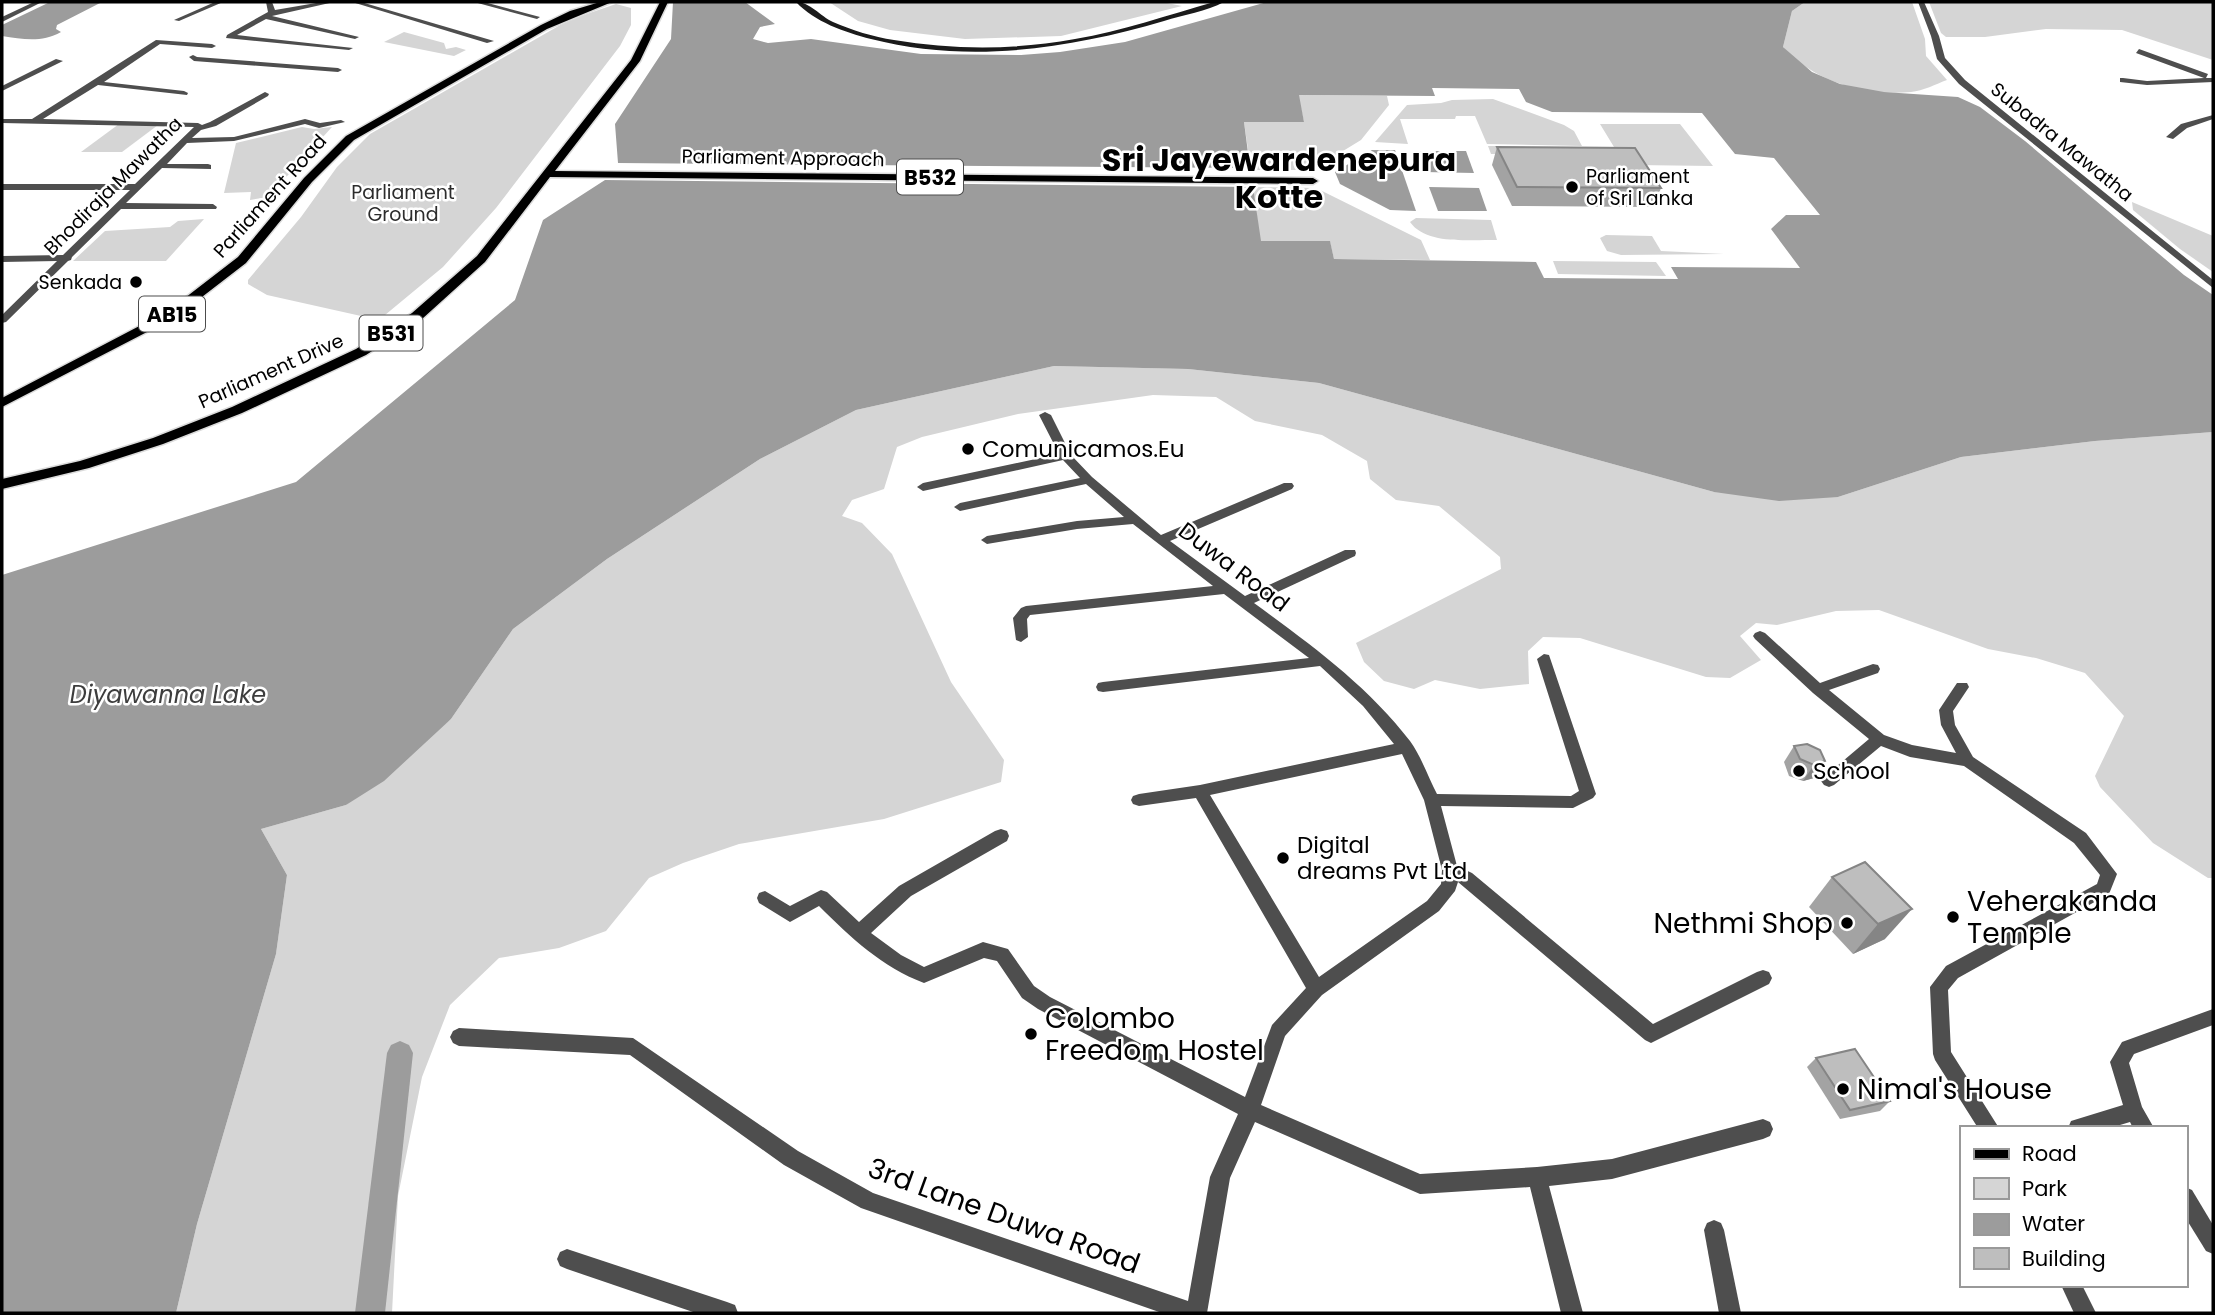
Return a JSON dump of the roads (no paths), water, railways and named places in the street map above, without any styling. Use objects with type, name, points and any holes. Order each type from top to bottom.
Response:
[{"type":"main road","name":"Parliament Road","points":[[2,403],[172,314],[217,281],[242,260],[332,153],[362,130],[544,27],[573,13],[608,2]]},
{"type":"main road","points":[[799,2],[844,29],[893,41],[961,49],[1000,49],[1073,41],[1221,2]]},
{"type":"main road","points":[[809,2],[846,26],[870,33],[927,43],[986,46],[1065,38],[1205,2]]},
{"type":"main road","name":"Parliament Drive","points":[[2,484],[84,465],[158,441],[237,410],[361,352],[417,316],[481,259],[635,61],[649,40],[661,5]]},
{"type":"main road","name":"Parliament Approach","points":[[548,171],[1313,178]]},
{"type":"street","points":[[2,20],[39,2]]},
{"type":"street","points":[[177,19],[220,2]]},
{"type":"street","points":[[269,2],[269,15]]},
{"type":"street","points":[[331,2],[269,15],[193,57],[338,70]]},
{"type":"street","points":[[355,2],[490,41]]},
{"type":"street","points":[[477,2],[537,17]]},
{"type":"street","name":"Subadra Mawatha","points":[[1921,2],[1935,36],[1941,60],[1962,82],[2171,254],[2213,285]]},
{"type":"street","points":[[269,15],[355,37]]},
{"type":"street","points":[[229,36],[349,48]]},
{"type":"street","points":[[33,122],[159,42],[212,46]]},
{"type":"street","points":[[2139,51],[2212,79]]},
{"type":"street","points":[[2,89],[59,61]]},
{"type":"street","points":[[2123,80],[2147,83],[2212,79]]},
{"type":"street","points":[[97,83],[184,93]]},
{"type":"street","points":[[198,128],[213,124],[265,94]]},
{"type":"street","points":[[2170,136],[2184,126],[2213,117]]},
{"type":"street","name":"Bhodiraja Mawatha","points":[[2,121],[198,125],[162,166],[2,320]]},
{"type":"street","points":[[185,141],[234,139],[305,121],[319,126],[341,122]]},
{"type":"street","points":[[162,166],[208,167]]},
{"type":"street","points":[[2,187],[140,187]]},
{"type":"street","points":[[119,206],[213,207]]},
{"type":"street","points":[[2,259],[68,258]]},
{"type":"street","name":"Duwa Road","points":[[1045,415],[1066,456],[1088,480],[1134,520],[1323,662],[1368,702],[1406,747],[1432,800],[1450,870]]},
{"type":"street","points":[[923,487],[1066,456]]},
{"type":"street","points":[[960,507],[1088,480]]},
{"type":"street","points":[[1160,540],[1287,486]]},
{"type":"street","points":[[987,540],[1077,525],[1134,520]]},
{"type":"street","points":[[1244,602],[1350,553]]},
{"type":"street","points":[[1021,637],[1020,618],[1026,611],[1227,589]]},
{"type":"street","points":[[1760,636],[1818,689],[1879,739],[1910,751],[1968,761],[2080,838],[2109,874],[2103,889],[1952,972],[1939,987],[1942,1054],[1988,1126]]},
{"type":"street","points":[[1432,800],[1573,802],[1588,794],[1544,659]]},
{"type":"street","points":[[1103,687],[1323,662]]},
{"type":"street","points":[[1818,689],[1873,669]]},
{"type":"street","points":[[1962,687],[1946,710],[1948,725],[1968,761]]},
{"type":"street","points":[[1829,781],[1879,739]]},
{"type":"street","points":[[1139,800],[1200,791],[1406,747]]},
{"type":"street","points":[[1200,791],[1316,989]]},
{"type":"street","points":[[859,933],[905,891],[1001,836]]},
{"type":"street","points":[[1194,1313],[1220,1177],[1250,1110],[1278,1031],[1316,989],[1433,906],[1449,886],[1450,870],[1466,878],[1651,1034],[1763,978]]},
{"type":"street","points":[[765,898],[790,915],[821,897],[859,933],[903,968],[924,975],[983,950],[1002,954],[1028,992],[1044,1003],[1250,1110],[1420,1184],[1537,1177],[1612,1169],[1763,1129]]},
{"type":"street","points":[[2092,1126],[2139,1119],[2119,1062],[2128,1048],[2213,1017]]},
{"type":"street","name":"3rd Lane Duwa Road","points":[[459,1037],[633,1047],[791,1157],[868,1201],[1194,1313]]},
{"type":"street","points":[[1537,1177],[1572,1313]]},
{"type":"street","points":[[2187,1200],[2213,1244]]},
{"type":"street","points":[[1714,1230],[1730,1313]]},
{"type":"street","points":[[567,1259],[727,1313]]},
{"type":"street","points":[[2072,1287],[2085,1313]]},
{"type":"water","points":[[50,2],[102,2],[57,25],[56,29],[61,32],[46,38],[2,36],[2,25]]},
{"type":"water","name":"Diyawanna Lake","points":[[673,2],[745,2],[775,24],[760,27],[753,39],[768,43],[811,39],[921,54],[1021,55],[1125,42],[1267,2],[1805,2],[1792,11],[1783,47],[1812,72],[1840,84],[1884,92],[1958,97],[1980,107],[2025,141],[2184,275],[2213,295],[2213,432],[2095,441],[1961,457],[1838,497],[1779,501],[1714,492],[1319,383],[1188,369],[1054,366],[856,410],[760,459],[607,559],[513,629],[451,719],[384,781],[346,805],[261,829],[287,875],[276,954],[197,1224],[176,1313],[2,1313],[2,575],[296,482],[515,300],[543,220],[605,180],[1253,187],[1261,241],[1330,241],[1334,259],[1536,262],[1544,278],[1678,279],[1671,267],[1800,268],[1771,229],[1786,215],[1820,215],[1774,158],[1735,154],[1702,113],[1552,112],[1526,102],[1519,89],[1432,88],[1435,96],[1299,95],[1304,122],[1244,122],[1250,168],[618,163],[615,124],[671,39]]},
{"type":"water","points":[[1372,150],[1395,150],[1416,211],[1390,210],[1340,184],[1335,172]]},
{"type":"water","points":[[1416,151],[1466,151],[1474,173],[1424,172]]},
{"type":"water","points":[[1429,187],[1479,188],[1487,211],[1438,211]]},
{"type":"waterway","points":[[370,1313],[400,1053]]},
{"type":"place","name":"Parliament of Sri Lanka","points":[[1572,187]]},
{"type":"place","name":"Senkada","points":[[136,282]]},
{"type":"place","name":"Comunicamos.Eu","points":[[968,449]]},
{"type":"place","name":"School","points":[[1799,771]]},
{"type":"place","name":"Digital dreams Pvt Ltd","points":[[1283,858]]},
{"type":"place","name":"Veherakanda Temple","points":[[1953,917]]},
{"type":"place","name":"Nethmi Shop","points":[[1847,923]]},
{"type":"place","name":"Colombo Freedom Hostel","points":[[1031,1034]]},
{"type":"place","name":"Nimal's House","points":[[1843,1089]]},
{"type":"district","name":"Sri Jayewardenepura Kotte","points":[[1279,178]]},
{"type":"park label","name":"Parliament Ground","points":[[403,203]]}]
